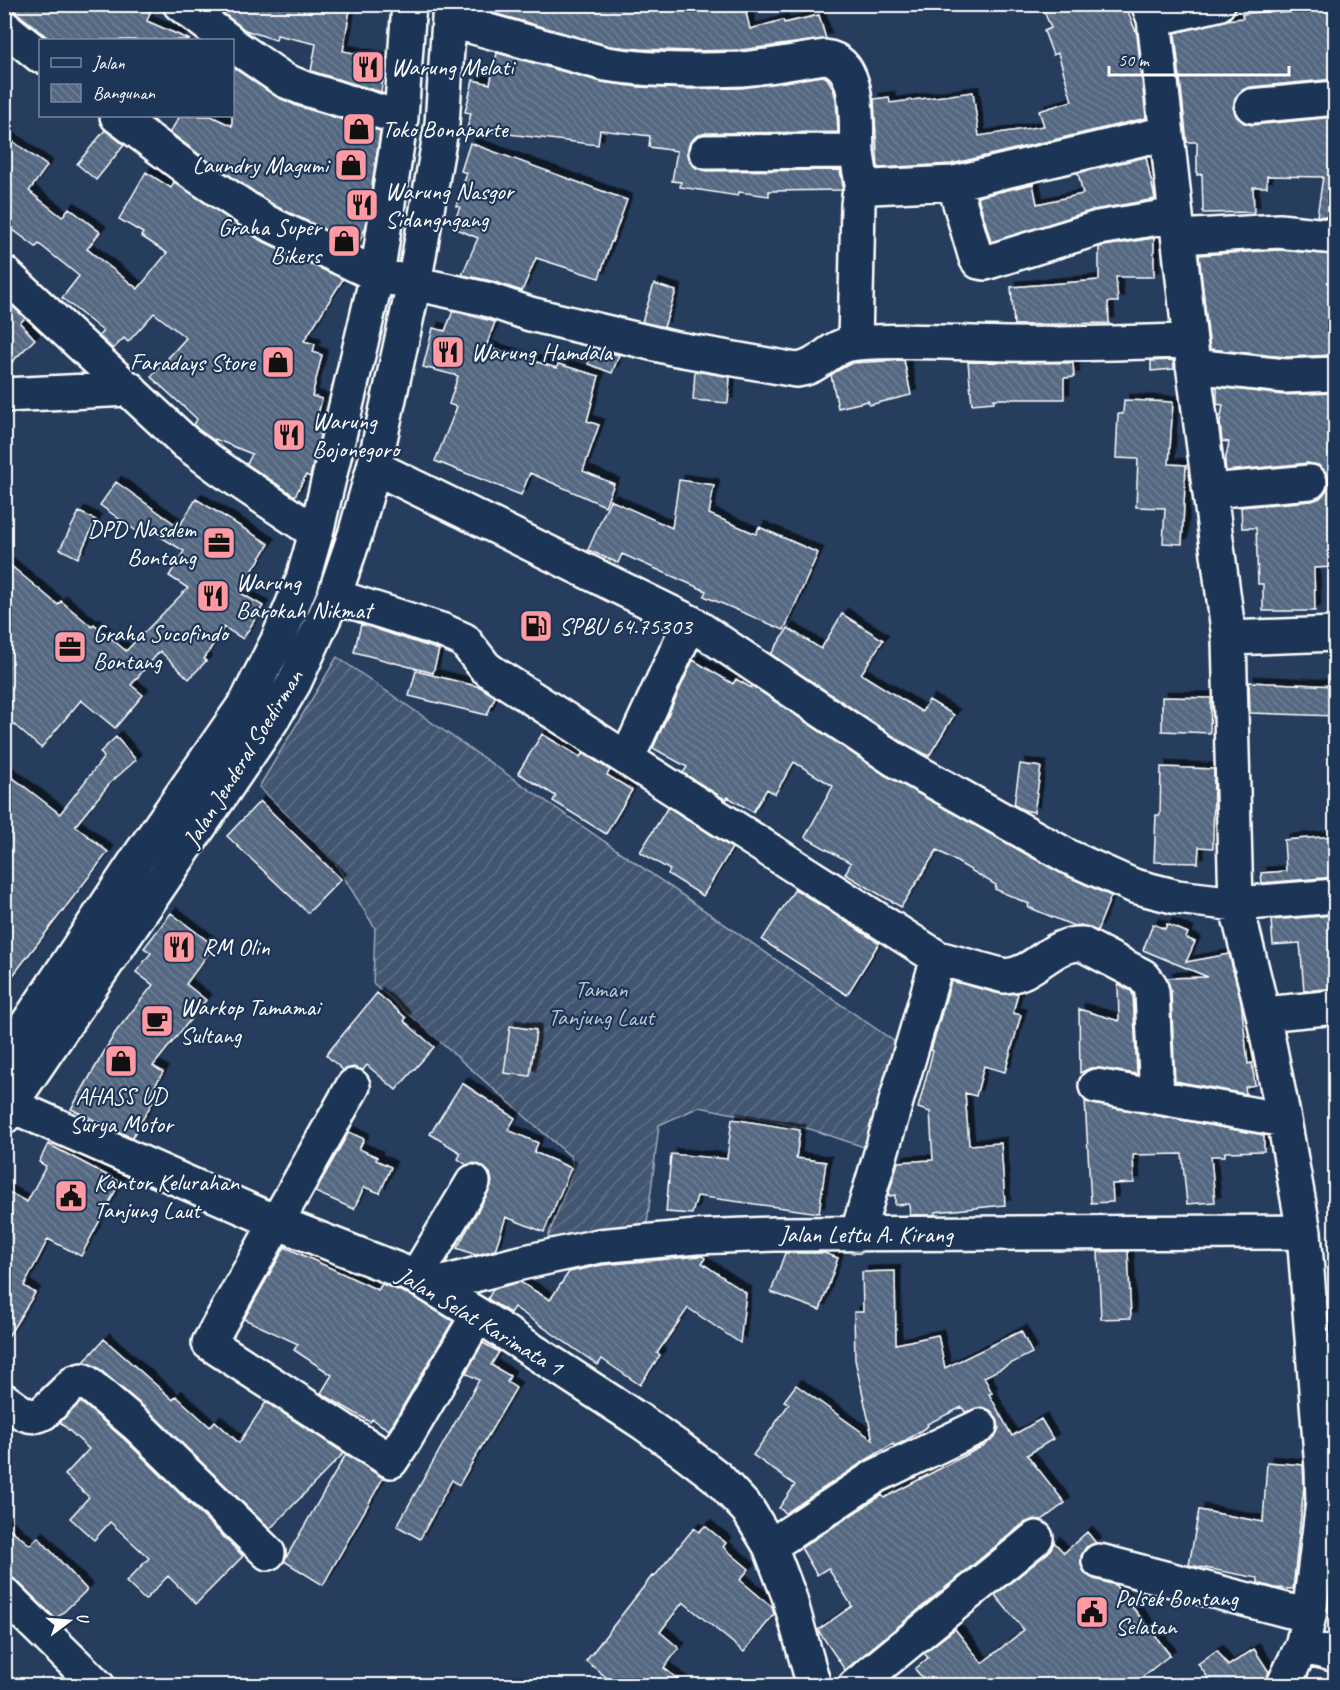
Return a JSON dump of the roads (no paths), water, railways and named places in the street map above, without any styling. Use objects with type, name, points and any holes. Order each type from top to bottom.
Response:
[{"type":"street","points":[[180,4],[227,39]]},
{"type":"street","name":"Jalan Jenderal Soedirman","points":[[4,1059],[138,858],[247,701],[277,642],[298,592],[316,533],[377,275],[401,118],[409,4]]},
{"type":"street","points":[[1218,4],[1151,12],[1229,638],[1236,904],[1263,1014],[1304,1232],[1327,1425],[1323,1502],[1306,1631],[1283,1686]]},
{"type":"street","points":[[449,12],[606,64],[631,68],[743,69],[825,57],[833,58],[843,66],[854,92],[857,151],[863,189],[858,205],[855,343]]},
{"type":"street","name":"Jalan Jenderal Soedirman","points":[[7,1111],[273,720],[294,682],[334,596],[355,535],[374,467],[414,284],[442,124],[449,12]]},
{"type":"street","points":[[4,27],[39,55]]},
{"type":"street","points":[[234,45],[275,74],[303,88],[401,118]]},
{"type":"street","points":[[1252,106],[1335,98]]},
{"type":"street","points":[[118,117],[193,173],[268,223],[377,275],[486,299],[530,314],[672,348],[796,370],[815,365],[832,349],[855,343],[910,340],[1192,353],[1285,376],[1335,374]]},
{"type":"street","points":[[863,189],[954,183],[1166,133]]},
{"type":"street","points":[[706,152],[857,151]]},
{"type":"street","points":[[954,183],[976,258],[979,262],[985,263],[1098,228],[1178,226],[1279,231],[1335,237]]},
{"type":"street","points":[[4,273],[204,457],[316,533]]},
{"type":"street","points":[[4,395],[130,389]]},
{"type":"street","points":[[374,467],[690,622],[894,759],[1069,857],[1134,886],[1177,897],[1236,904],[1335,896]]},
{"type":"street","points":[[1210,492],[1310,482]]},
{"type":"street","points":[[334,596],[441,630],[464,640],[485,667],[493,673],[938,958],[1005,976],[1014,976],[1030,970],[1059,949],[1082,944],[1143,976],[1152,992],[1157,1097]]},
{"type":"street","points":[[627,759],[690,622]]},
{"type":"street","points":[[1229,638],[1335,634]]},
{"type":"street","points":[[857,1235],[938,958]]},
{"type":"street","points":[[1263,1014],[1335,1007]]},
{"type":"street","points":[[353,1086],[209,1343],[391,1461],[478,1315]]},
{"type":"street","points":[[1095,1086],[1284,1120]]},
{"type":"street","name":"Jalan Selat Karimata 1","points":[[7,1111],[424,1282],[642,1422],[717,1477],[748,1510],[770,1546],[789,1596],[814,1686]]},
{"type":"street","points":[[424,1282],[472,1182]]},
{"type":"street","name":"Jalan Lettu A. Kirang","points":[[424,1282],[599,1246],[729,1236],[1304,1232]]},
{"type":"street","points":[[4,1400],[25,1415],[38,1416],[75,1382],[82,1380],[86,1382],[138,1426],[268,1553]]},
{"type":"street","points":[[770,1546],[876,1476],[980,1426]]},
{"type":"street","points":[[855,1686],[1036,1538]]},
{"type":"street","points":[[1099,1561],[1306,1631],[1335,1655]]},
{"type":"street","points":[[4,1594],[98,1686]]},
{"type":"place","name":"Warung Melati","points":[[368,67]]},
{"type":"place","name":"Toko Bonaparte","points":[[359,129]]},
{"type":"place","name":"Laundry Magumi","points":[[351,165]]},
{"type":"place","name":"Warung Nasgor Sidangngang","points":[[362,205]]},
{"type":"place","name":"Graha Super Bikers","points":[[344,241]]},
{"type":"place","name":"Warung Hamdala","points":[[448,352]]},
{"type":"place","name":"Faradays Store","points":[[278,362]]},
{"type":"place","name":"Warung Bojonegoro","points":[[289,435]]},
{"type":"place","name":"DPD Nasdem Bontang","points":[[219,543]]},
{"type":"place","name":"Warung Barokah Nikmat","points":[[213,596]]},
{"type":"place","name":"SPBU 64.75303","points":[[536,626]]},
{"type":"place","name":"Graha Sucofindo Bontang","points":[[70,647]]},
{"type":"place","name":"RM Olin","points":[[179,947]]},
{"type":"place","name":"Warkop Tamamai Sultang","points":[[157,1021]]},
{"type":"place","name":"AHASS UD Surya Motor","points":[[121,1061]]},
{"type":"place","name":"Kantor Kelurahan Tanjung Laut","points":[[71,1196]]},
{"type":"place","name":"Polsek Bontang Selatan","points":[[1092,1612]]},
{"type":"park label","name":"Taman Tanjung Laut","points":[[601,1003]]}]
